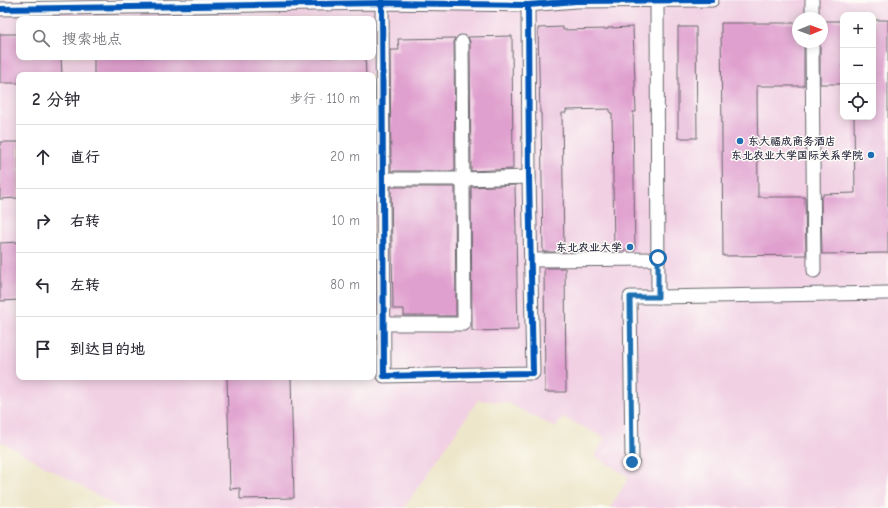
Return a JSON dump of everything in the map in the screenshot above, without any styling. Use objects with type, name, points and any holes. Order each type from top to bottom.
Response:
[{"type":"street","points":[[657,0],[658,297]]},
{"type":"street","points":[[0,10],[382,2],[528,5],[576,1],[712,0]]},
{"type":"street","points":[[812,0],[812,12]]},
{"type":"street","points":[[382,2],[378,179],[384,324],[384,376],[532,373],[528,5]]},
{"type":"street","points":[[384,324],[464,324],[462,42]]},
{"type":"street","points":[[812,48],[814,271]]},
{"type":"street","points":[[378,179],[529,176]]},
{"type":"street","points":[[531,260],[658,258]]},
{"type":"street","points":[[632,462],[630,297],[888,293]]},
{"type":"shaded area","name":"东北农业大学","points":[[0,0],[888,0],[888,508],[610,508],[629,477],[595,456],[605,438],[563,417],[556,428],[508,403],[478,400],[404,508],[120,508],[0,441]]},
{"type":"building","name":"东北农业大学国际关系学院","points":[[876,20],[888,20],[888,253],[822,254],[821,197],[823,197],[823,194],[855,193],[854,120],[876,120]]},
{"type":"building","points":[[828,21],[840,21],[840,84],[820,84],[820,48],[828,48]]},
{"type":"building","name":"东大福成商务酒店","points":[[721,23],[792,23],[792,48],[804,48],[804,86],[757,86],[758,197],[805,197],[806,255],[723,256]]},
{"type":"building","points":[[563,27],[563,30],[633,27],[636,112],[633,112],[635,250],[614,250],[612,113],[610,113],[610,109],[566,110],[566,113],[562,113],[564,252],[543,252],[538,28]]},
{"type":"building","points":[[678,27],[696,27],[697,138],[678,138]]},
{"type":"building","points":[[0,34],[16,34],[16,60],[61,60],[62,72],[16,72],[16,83],[0,83]]},
{"type":"building","points":[[512,36],[513,169],[471,171],[470,42],[468,37]]},
{"type":"building","points":[[455,38],[455,171],[391,171],[390,50],[399,50],[398,39]]},
{"type":"building","points":[[94,60],[365,60],[366,72],[94,72]]},
{"type":"building","points":[[0,142],[16,142],[16,198],[0,199]]},
{"type":"building","points":[[515,185],[518,330],[472,331],[471,187]]},
{"type":"building","points":[[391,187],[455,187],[456,316],[404,316],[404,309],[393,309]]},
{"type":"building","points":[[16,242],[16,300],[0,301],[0,243]]},
{"type":"building","points":[[544,268],[565,268],[566,392],[545,392]]},
{"type":"building","points":[[227,380],[291,380],[294,498],[240,499],[240,488],[230,489]]},
{"type":"cycle path","points":[[382,0],[384,376],[533,373],[529,177],[528,5]]},
{"type":"cycle path","points":[[0,9],[382,3],[528,5],[576,1],[712,0]]},
{"type":"place","name":"东大福成商务酒店","points":[[740,141]]},
{"type":"place","name":"东北农业大学国际关系学院","points":[[871,155]]},
{"type":"place","name":"东北农业大学","points":[[630,247]]},
{"type":"route","points":[[632,462],[630,297],[658,297],[658,258]]}]
